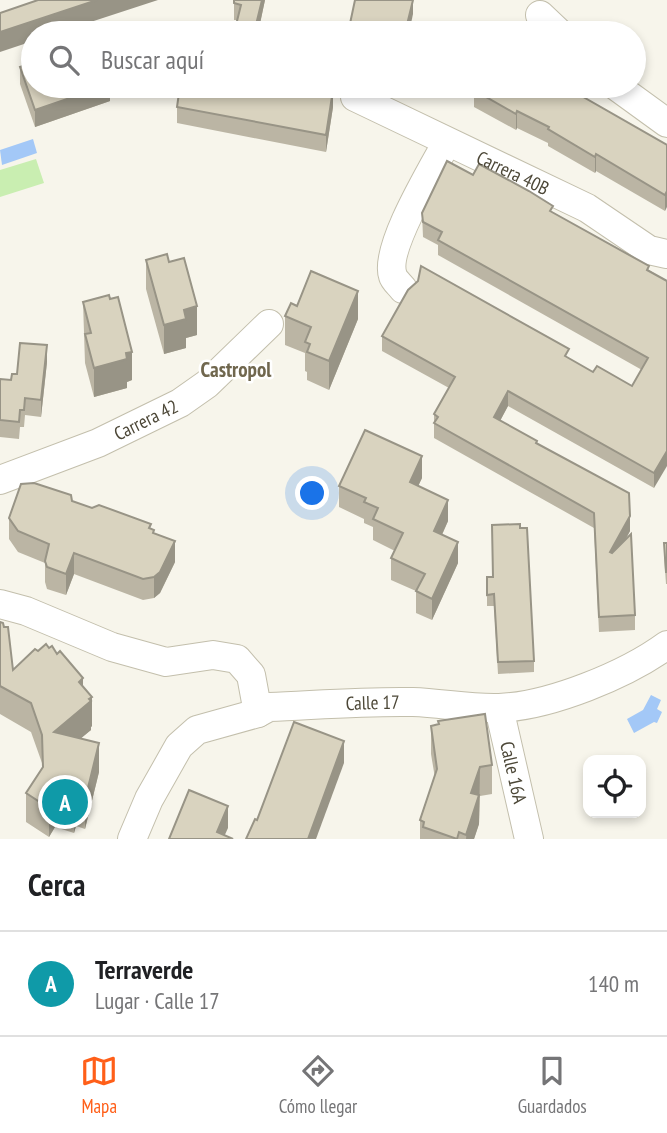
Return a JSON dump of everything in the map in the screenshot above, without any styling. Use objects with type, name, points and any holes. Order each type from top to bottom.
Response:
[{"type":"street","name":"Carrera 40B","points":[[357,98],[587,208],[649,250],[667,254]]},
{"type":"street","points":[[633,98],[667,123]]},
{"type":"street","points":[[403,289],[393,277],[392,260],[399,234],[447,142]]},
{"type":"street","name":"Carrera 42","points":[[0,480],[98,443],[180,404],[207,384],[269,324]]},
{"type":"street","points":[[0,604],[26,611],[111,647],[166,662],[213,655],[237,659],[250,675],[258,713]]},
{"type":"street","name":"Calle 17","points":[[132,839],[149,799],[180,746],[197,730],[258,713],[269,707],[414,702],[499,708],[551,698],[603,680],[644,662],[667,645]]},
{"type":"street","name":"Calle 16A","points":[[499,708],[529,839]]},
{"type":"green space","points":[[36,159],[44,183],[0,197],[0,170]]},
{"type":"water","points":[[33,139],[37,153],[2,165],[0,150]]},
{"type":"water","points":[[651,695],[661,700],[657,709],[662,712],[657,723],[654,722],[634,733],[627,719],[643,710]]},
{"type":"building","points":[[38,0],[97,0],[33,21],[21,21],[21,25],[0,32],[0,13]]},
{"type":"building","points":[[234,0],[262,0],[257,21],[237,21],[241,5],[234,3]]},
{"type":"building","points":[[355,0],[413,0],[408,21],[351,21]]},
{"type":"building","points":[[31,98],[70,98],[35,110]]},
{"type":"building","points":[[178,98],[332,98],[326,135],[177,107]]},
{"type":"building","points":[[488,98],[585,98],[667,145],[665,195],[596,154],[595,157],[548,129],[549,127],[517,111],[516,114]]},
{"type":"building","points":[[447,161],[473,175],[479,164],[529,191],[553,206],[550,211],[649,266],[647,270],[667,281],[667,451],[654,473],[508,391],[494,417],[629,493],[630,516],[610,552],[631,534],[635,615],[599,617],[594,513],[434,423],[438,417],[434,414],[455,377],[382,336],[408,290],[418,281],[421,266],[569,349],[565,356],[593,372],[597,366],[632,386],[648,358],[438,240],[442,232],[423,222],[422,213]]},
{"type":"building","points":[[167,254],[169,262],[184,258],[197,306],[184,310],[186,319],[164,325],[146,260]]},
{"type":"building","points":[[311,271],[358,291],[329,361],[307,352],[310,344],[305,342],[311,327],[285,316],[291,303],[297,306]]},
{"type":"building","points":[[109,295],[110,299],[118,297],[132,352],[126,353],[127,359],[94,368],[85,334],[91,333],[83,302]]},
{"type":"building","points":[[20,343],[47,345],[41,400],[25,398],[19,422],[0,420],[0,379],[11,380],[12,374],[17,374]]},
{"type":"building","points":[[365,430],[422,456],[410,482],[448,500],[434,531],[458,542],[432,599],[416,591],[425,574],[391,558],[403,533],[373,519],[378,508],[364,502],[366,498],[339,486]]},
{"type":"building","points":[[34,483],[71,495],[72,501],[92,508],[99,505],[151,524],[149,528],[154,530],[153,533],[175,541],[160,572],[154,577],[143,579],[74,553],[66,574],[47,567],[45,561],[49,544],[18,531],[9,518],[21,484]]},
{"type":"building","points":[[520,524],[520,528],[527,528],[534,661],[498,662],[494,594],[487,595],[487,577],[493,577],[492,525]]},
{"type":"building","points":[[664,543],[667,543],[667,572],[666,572]]},
{"type":"building","points":[[0,622],[4,627],[8,627],[13,670],[35,649],[38,651],[46,644],[49,648],[52,646],[57,654],[60,651],[83,678],[79,682],[92,697],[89,699],[91,701],[54,732],[99,743],[85,800],[76,797],[74,804],[55,799],[49,808],[26,793],[43,767],[42,735],[31,703],[0,686]]},
{"type":"building","points":[[485,714],[492,765],[480,767],[471,793],[479,795],[466,835],[459,832],[457,839],[423,827],[424,822],[420,820],[437,769],[431,726],[439,724],[438,721]]},
{"type":"building","points":[[294,722],[344,741],[308,839],[246,839],[255,819],[257,820]]},
{"type":"building","points":[[189,790],[228,806],[217,832],[233,839],[169,839]]},
{"type":"place","name":"Terraverde","points":[[65,802]]},
{"type":"district","name":"Castropol","points":[[236,370]]}]
